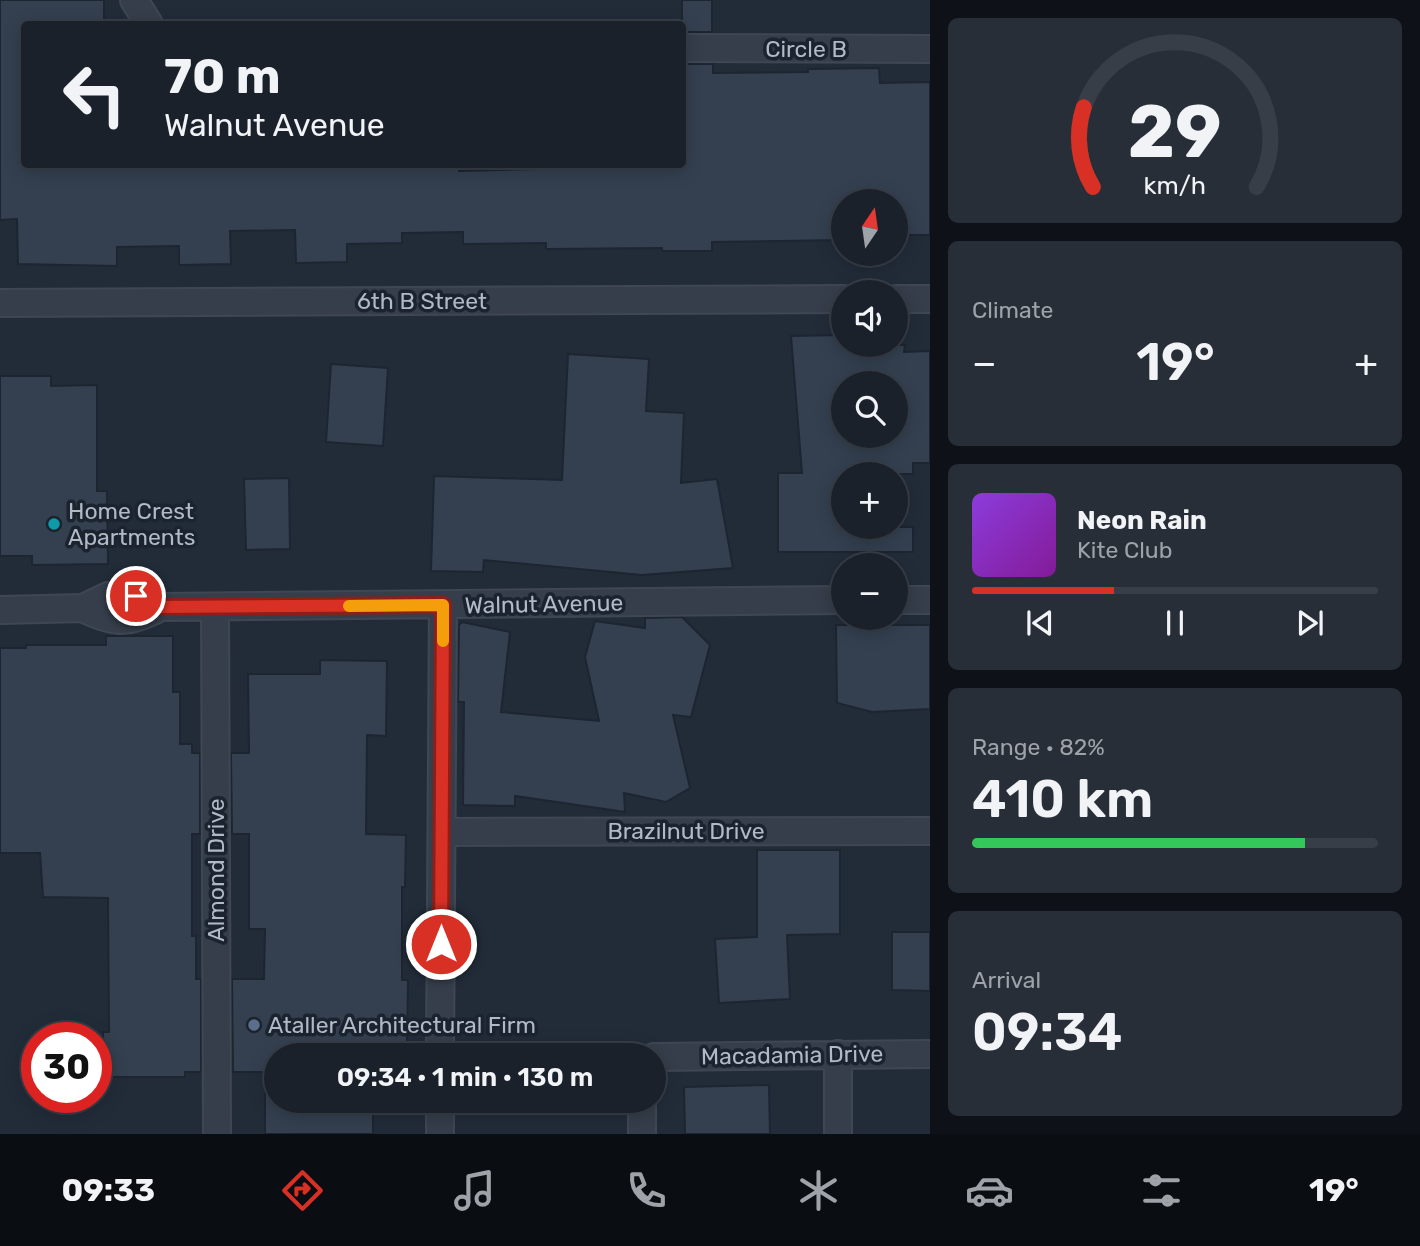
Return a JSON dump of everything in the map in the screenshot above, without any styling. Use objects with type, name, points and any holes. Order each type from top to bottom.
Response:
[{"type":"street","points":[[134,0],[147,21]]},
{"type":"street","name":"Circle B","points":[[686,48],[930,48]]},
{"type":"street","name":"6th B Street","points":[[0,303],[831,299]]},
{"type":"street","points":[[908,299],[930,299]]},
{"type":"street","name":"Walnut Avenue","points":[[0,610],[83,608],[108,620],[137,620],[161,607],[831,600]]},
{"type":"street","points":[[908,600],[930,600]]},
{"type":"street","points":[[440,1043],[443,605]]},
{"type":"street","name":"Almond Drive","points":[[215,607],[217,1134]]},
{"type":"street","name":"Brazilnut Drive","points":[[442,832],[930,831]]},
{"type":"street","points":[[838,1054],[838,1134]]},
{"type":"street","name":"Macadamia Drive","points":[[666,1057],[930,1054]]},
{"type":"street","points":[[440,1113],[440,1134]]},
{"type":"street","points":[[642,1113],[642,1134]]},
{"type":"building","points":[[0,0],[104,0],[104,21],[21,21],[21,168],[459,168],[459,171],[686,168],[686,64],[713,64],[713,73],[879,68],[880,83],[930,82],[930,235],[908,235],[908,189],[831,189],[831,240],[712,242],[712,251],[662,251],[662,248],[546,249],[546,243],[463,244],[463,232],[402,233],[402,243],[347,244],[347,262],[296,263],[295,230],[230,231],[231,264],[179,265],[179,246],[117,247],[117,266],[18,264],[17,219],[0,220]]},
{"type":"building","points":[[682,0],[712,0],[712,32],[686,32],[686,21],[682,21]]},
{"type":"building","points":[[831,335],[831,357],[908,357],[908,352],[930,351],[930,463],[913,463],[913,474],[908,474],[908,462],[831,462],[831,539],[908,539],[908,527],[913,527],[913,552],[778,552],[778,473],[802,473],[791,336]]},
{"type":"building","points":[[568,354],[649,359],[646,411],[684,413],[681,483],[717,479],[733,568],[642,575],[484,560],[483,572],[431,571],[434,476],[562,480]]},
{"type":"building","points":[[331,364],[388,368],[383,446],[326,442]]},
{"type":"building","points":[[0,376],[51,376],[51,386],[97,385],[97,491],[107,491],[108,564],[32,565],[32,556],[0,556]]},
{"type":"building","points":[[289,478],[290,549],[246,550],[244,479]]},
{"type":"building","points":[[682,617],[710,645],[691,717],[673,715],[690,788],[666,802],[624,793],[625,812],[515,796],[515,806],[463,805],[464,702],[458,702],[459,625],[462,622],[510,632],[501,712],[599,721],[585,657],[595,621],[645,628],[645,618]]},
{"type":"building","points":[[908,625],[930,625],[930,709],[872,712],[837,703],[836,630],[908,630]]},
{"type":"building","points":[[106,636],[173,636],[173,692],[180,692],[180,744],[192,744],[192,753],[200,753],[200,834],[192,834],[192,936],[196,936],[196,979],[201,979],[201,1072],[185,1072],[185,1077],[112,1077],[108,898],[43,897],[40,853],[0,853],[0,648],[26,648],[26,645],[106,645]]},
{"type":"building","points":[[320,660],[387,661],[386,736],[367,735],[366,834],[406,835],[405,887],[402,887],[402,980],[408,980],[407,1043],[264,1043],[264,1072],[233,1072],[232,979],[264,979],[265,929],[249,929],[249,834],[232,834],[231,753],[249,753],[248,674],[320,674]]},
{"type":"building","points":[[757,850],[840,850],[840,934],[787,935],[790,999],[719,1003],[715,939],[757,937]]},
{"type":"building","points":[[892,932],[930,932],[930,991],[892,990]]},
{"type":"building","points":[[769,1085],[770,1134],[685,1134],[684,1087]]},
{"type":"building","points":[[265,1113],[373,1113],[373,1134],[265,1134]]},
{"type":"slow traffic","points":[[349,606],[443,605],[443,641]]},
{"type":"place","name":"Home Crest Apartments","points":[[54,524]]},
{"type":"place","name":"Ataller Architectural Firm","points":[[254,1025]]},
{"type":"route","points":[[136,596],[161,607],[443,605],[441,944]]}]
